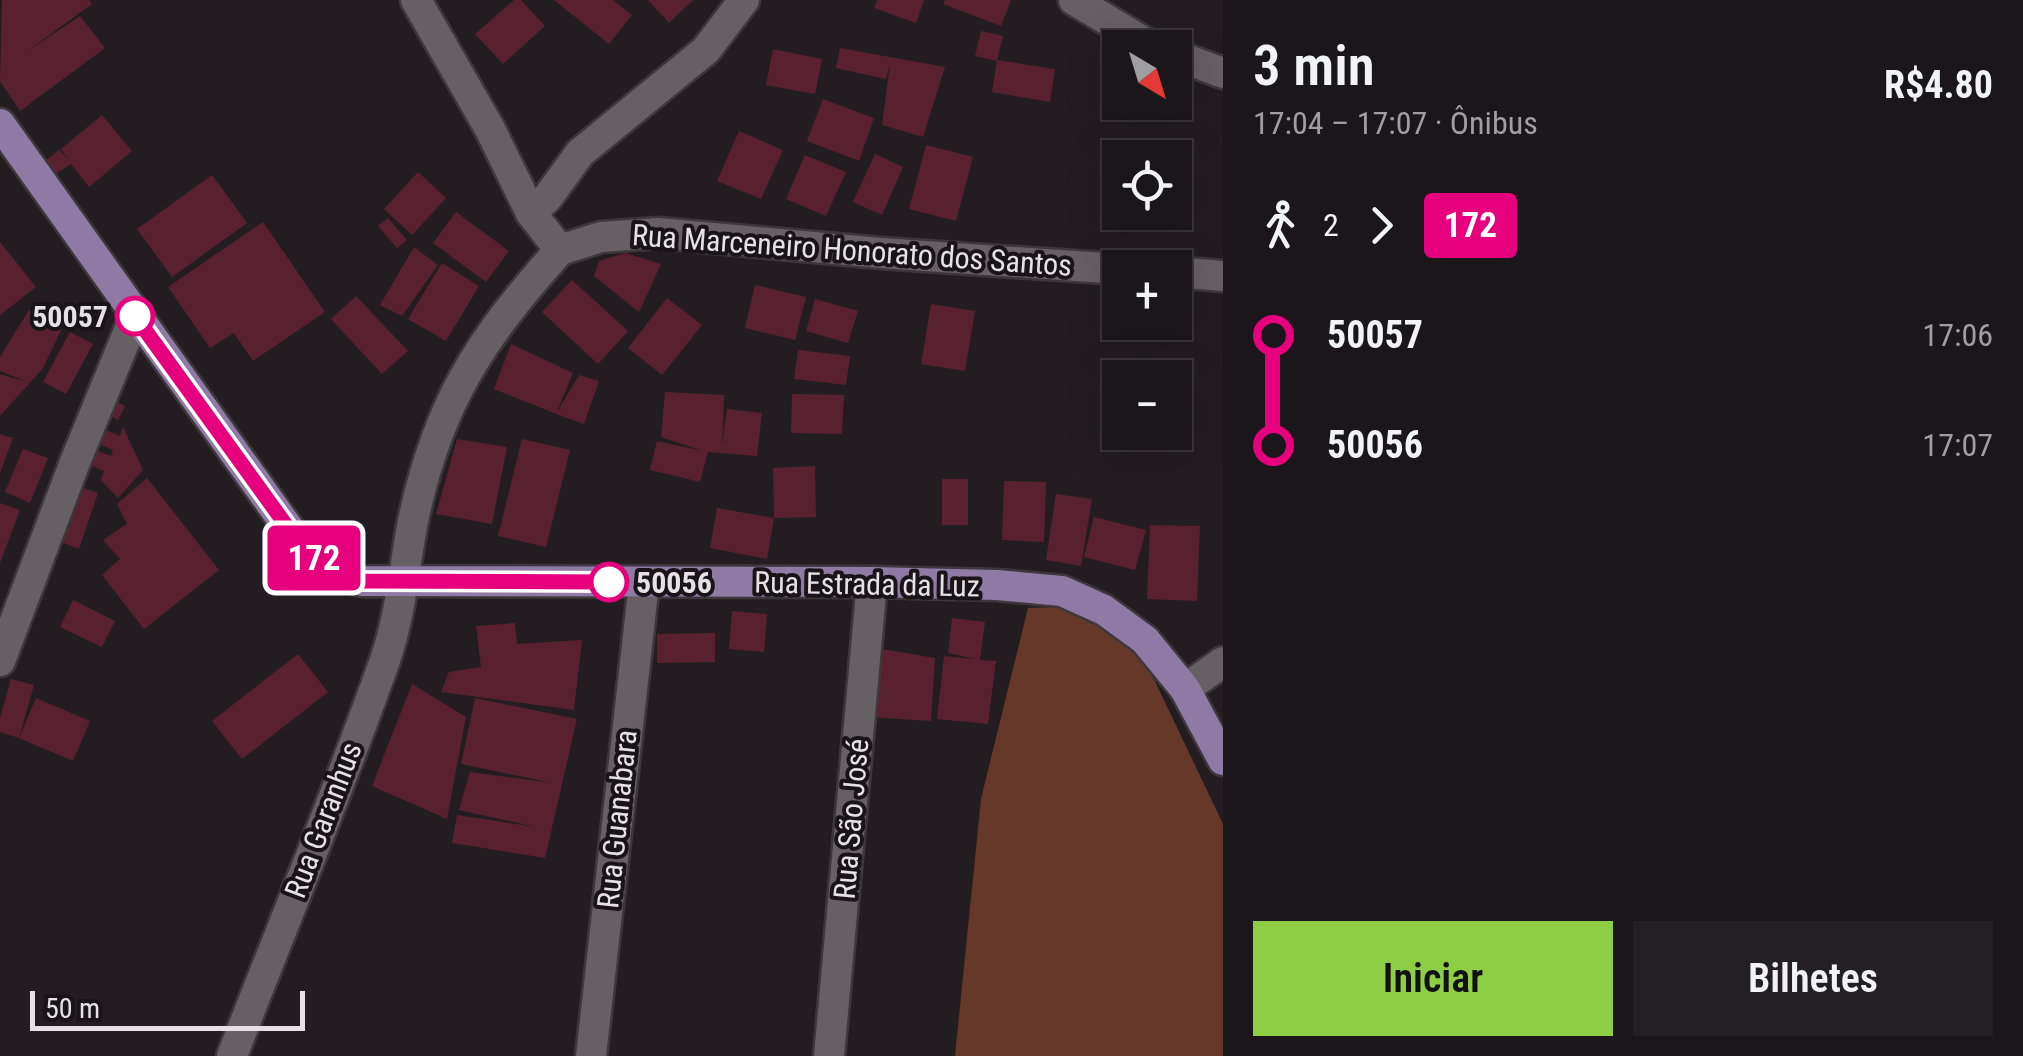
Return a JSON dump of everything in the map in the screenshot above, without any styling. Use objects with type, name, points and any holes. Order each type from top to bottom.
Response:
[{"type":"main road","name":"Rua Estrada da Luz","points":[[0,124],[304,550],[326,566],[362,581],[872,582],[996,585],[1062,592],[1104,610],[1145,640],[1186,689],[1223,760]]},
{"type":"street","points":[[416,0],[490,129],[531,213],[572,246]]},
{"type":"street","points":[[531,213],[580,153],[706,50],[744,0]]},
{"type":"street","points":[[1074,0],[1124,30]]},
{"type":"street","points":[[1192,62],[1223,74]]},
{"type":"street","name":"Rua Marceneiro Honorato dos Santos","points":[[572,246],[620,234],[658,233],[1102,268]]},
{"type":"street","name":"Rua Garanhus","points":[[232,1056],[386,656],[412,525],[441,422],[455,391],[492,332],[572,246]]},
{"type":"street","points":[[1192,273],[1223,276]]},
{"type":"street","points":[[0,661],[9,611],[135,316]]},
{"type":"street","name":"Rua São José","points":[[829,1056],[872,582]]},
{"type":"street","name":"Rua Guanabara","points":[[591,1056],[644,583]]},
{"type":"street","points":[[1186,689],[1223,662]]},
{"type":"shaded area","points":[[1086,606],[1141,652],[1223,824],[1223,1056],[955,1056],[981,799],[1028,608]]},
{"type":"building","points":[[2,0],[89,0],[92,4],[26,52],[80,16],[105,48],[20,111],[0,81]]},
{"type":"building","points":[[514,0],[521,0],[545,26],[503,64],[475,34]]},
{"type":"building","points":[[554,0],[613,0],[632,15],[609,44]]},
{"type":"building","points":[[648,0],[693,0],[669,23]]},
{"type":"building","points":[[877,0],[924,0],[916,23],[874,8]]},
{"type":"building","points":[[945,0],[1011,0],[1001,26],[943,4]]},
{"type":"building","points":[[981,31],[1003,36],[997,61],[975,56]]},
{"type":"building","points":[[840,48],[945,67],[923,137],[882,125],[890,64],[886,79],[836,68]]},
{"type":"building","points":[[773,49],[822,59],[815,94],[766,85]]},
{"type":"building","points":[[997,60],[1055,69],[1050,102],[992,92]]},
{"type":"building","points":[[823,99],[874,118],[859,161],[807,141]]},
{"type":"building","points":[[102,115],[132,151],[89,187],[71,164],[56,174],[45,161],[59,150],[69,160],[61,149]]},
{"type":"building","points":[[739,131],[783,150],[761,199],[717,181]]},
{"type":"building","points":[[926,145],[973,157],[956,221],[909,209]]},
{"type":"building","points":[[875,154],[903,167],[882,215],[853,202]]},
{"type":"building","points":[[805,155],[846,172],[826,216],[786,199]]},
{"type":"building","points":[[418,172],[446,198],[412,235],[384,209]]},
{"type":"building","points":[[212,175],[247,223],[172,277],[137,229]]},
{"type":"building","points":[[456,212],[509,251],[486,282],[433,243]]},
{"type":"building","points":[[388,218],[407,240],[397,248],[378,226]]},
{"type":"building","points":[[263,222],[325,312],[253,361],[234,333],[210,348],[168,287]]},
{"type":"building","points":[[0,242],[36,287],[0,315]]},
{"type":"building","points":[[414,247],[438,265],[402,316],[380,305]]},
{"type":"building","points":[[625,253],[661,264],[639,312],[594,276],[599,261]]},
{"type":"building","points":[[442,263],[479,286],[446,341],[408,319]]},
{"type":"building","points":[[572,280],[628,331],[598,364],[542,312]]},
{"type":"building","points":[[755,285],[806,297],[795,340],[745,328]]},
{"type":"building","points":[[356,296],[408,351],[382,374],[331,319]]},
{"type":"building","points":[[667,298],[702,325],[662,375],[628,348]]},
{"type":"building","points":[[815,299],[858,311],[848,343],[806,331]]},
{"type":"building","points":[[931,304],[975,311],[965,371],[921,364]]},
{"type":"building","points":[[29,310],[62,328],[43,368],[0,416],[0,374],[27,382],[0,371],[0,357]]},
{"type":"building","points":[[70,332],[93,344],[66,394],[43,382]]},
{"type":"building","points":[[511,344],[573,373],[556,414],[494,389]]},
{"type":"building","points":[[798,350],[850,356],[846,385],[794,379]]},
{"type":"building","points":[[579,375],[599,381],[584,424],[556,414]]},
{"type":"building","points":[[665,392],[724,395],[722,446],[727,409],[762,413],[757,456],[708,452],[700,482],[650,470],[657,441],[703,451],[661,437]]},
{"type":"building","points":[[792,394],[844,395],[842,434],[791,433]]},
{"type":"building","points":[[105,396],[125,406],[118,420],[98,409]]},
{"type":"building","points":[[96,426],[120,436],[123,427],[143,470],[118,498],[101,480],[104,471],[80,461],[87,447],[111,456],[113,450],[90,440]]},
{"type":"building","points":[[0,434],[13,438],[0,473]]},
{"type":"building","points":[[457,439],[507,447],[492,524],[436,514]]},
{"type":"building","points":[[522,439],[570,450],[546,547],[498,536]]},
{"type":"building","points":[[23,449],[48,458],[30,503],[5,492]]},
{"type":"building","points":[[815,466],[816,517],[774,518],[773,468]]},
{"type":"building","points":[[147,478],[219,570],[144,629],[102,575],[120,559],[103,540],[127,524],[117,504]]},
{"type":"building","points":[[942,479],[968,479],[968,525],[942,525]]},
{"type":"building","points":[[1004,481],[1046,482],[1044,542],[1002,540]]},
{"type":"building","points":[[72,484],[98,493],[79,549],[53,539]]},
{"type":"building","points":[[1056,494],[1092,499],[1081,566],[1046,560]]},
{"type":"building","points":[[0,503],[20,510],[0,563]]},
{"type":"building","points":[[717,508],[774,518],[767,559],[710,548]]},
{"type":"building","points":[[1094,517],[1146,530],[1135,570],[1084,557]]},
{"type":"building","points":[[1150,525],[1200,526],[1197,601],[1147,599]]},
{"type":"building","points":[[73,600],[115,621],[102,647],[60,627]]},
{"type":"building","points":[[732,611],[767,614],[764,652],[729,649]]},
{"type":"building","points":[[952,618],[985,622],[980,660],[996,661],[988,724],[937,719],[944,656],[975,659],[948,653]]},
{"type":"building","points":[[515,623],[517,644],[582,640],[574,710],[441,692],[449,672],[481,667],[476,626]]},
{"type":"building","points":[[715,633],[715,662],[657,663],[657,634]]},
{"type":"building","points":[[869,647],[935,658],[931,721],[867,717]]},
{"type":"building","points":[[298,654],[328,692],[242,759],[212,721]]},
{"type":"building","points":[[11,679],[34,685],[19,738],[0,732]]},
{"type":"building","points":[[412,684],[466,717],[447,819],[372,786]]},
{"type":"building","points":[[36,698],[90,721],[73,761],[19,738]]},
{"type":"building","points":[[475,698],[577,719],[545,858],[452,843],[457,815],[536,827],[459,810],[470,772],[552,783],[461,764]]},
{"type":"bus line","name":"172","points":[[135,316],[304,550],[342,575],[362,581],[609,582]]},
{"type":"place","name":"50057","points":[[135,316]]},
{"type":"place","name":"50056","points":[[609,582]]}]
